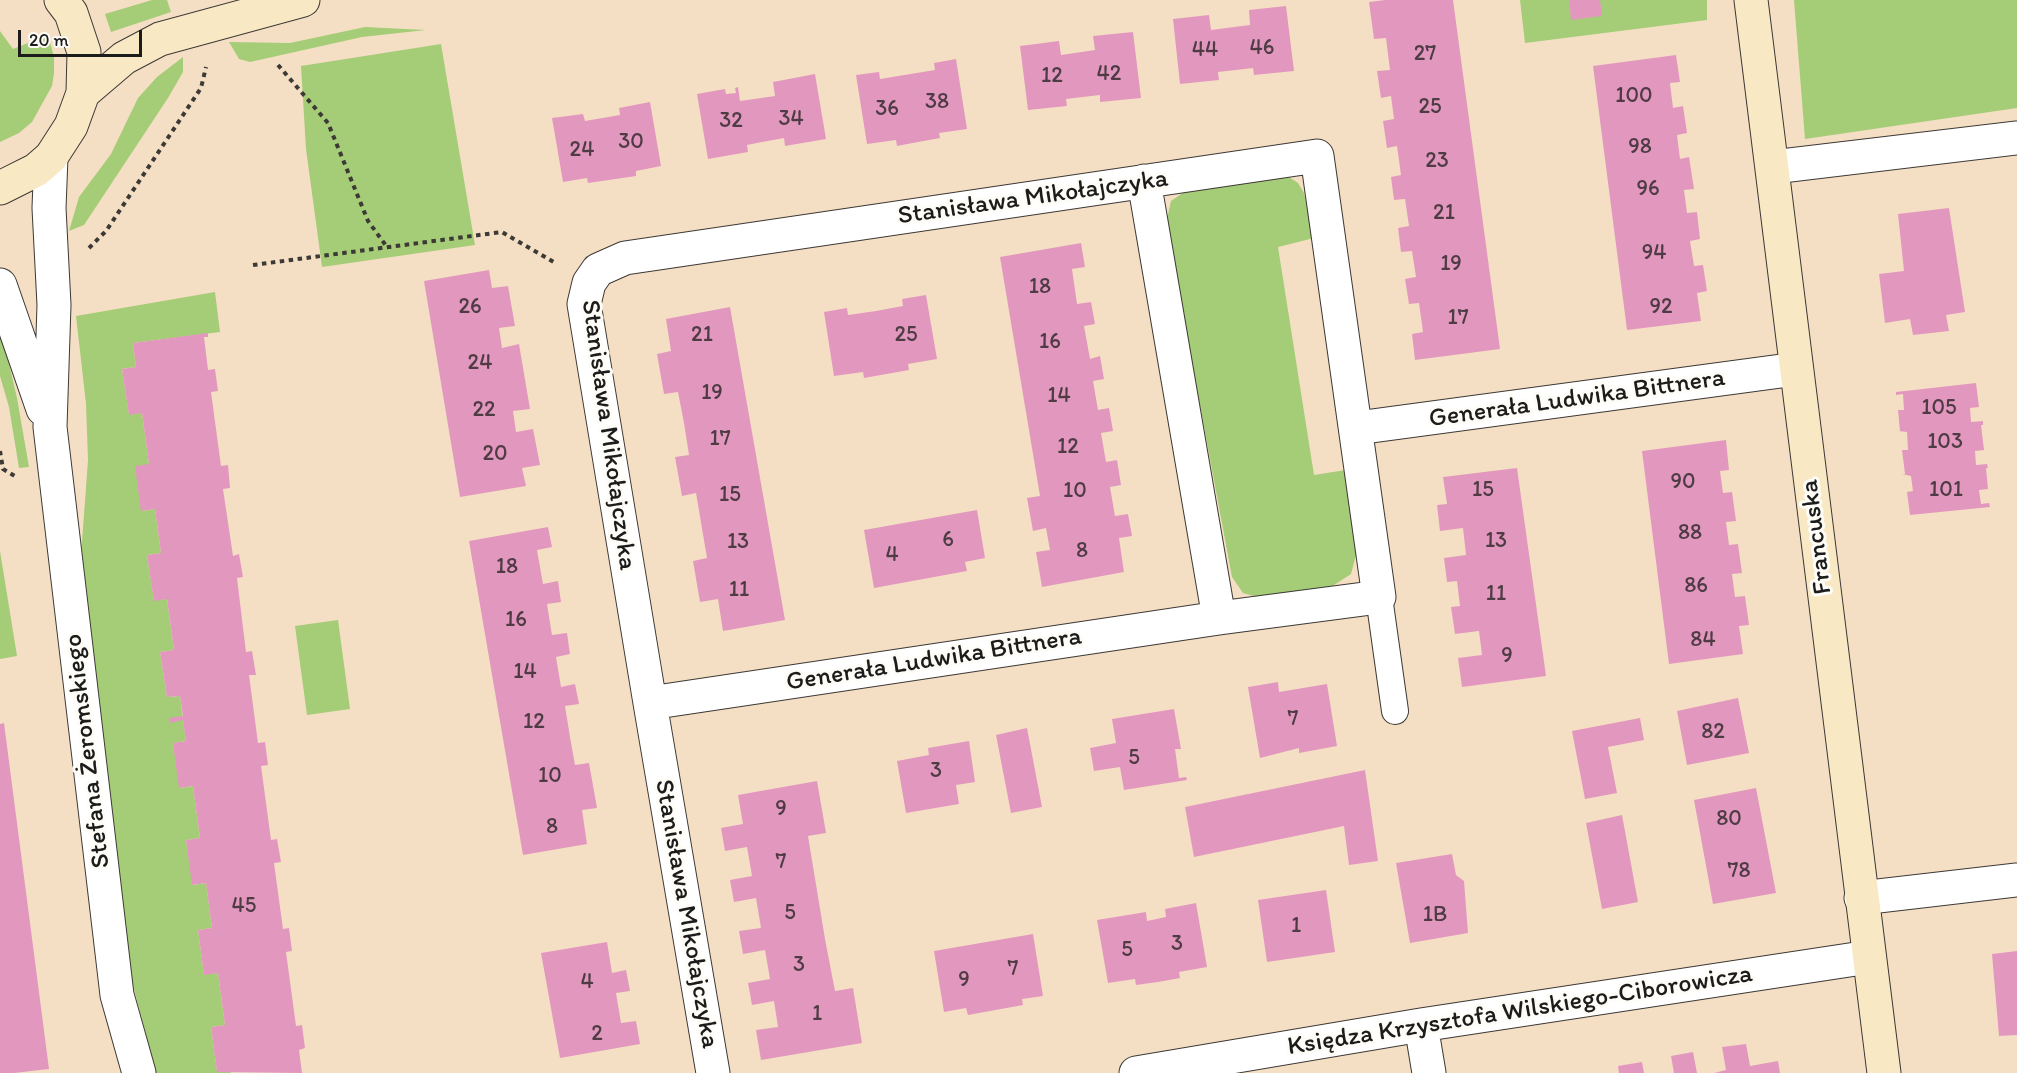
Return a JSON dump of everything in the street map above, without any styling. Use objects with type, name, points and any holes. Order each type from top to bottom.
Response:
[{"type":"street","points":[[0,188],[36,170],[51,157],[70,126],[83,93],[84,52],[70,14],[61,0]]},
{"type":"street","points":[[83,93],[124,58],[159,39],[303,0]]},
{"type":"street","name":"Francuska","points":[[1751,0],[1884,1073]]},
{"type":"street","points":[[1773,167],[2017,138]]},
{"type":"street","name":"Stanisława Mikołajczyka","points":[[713,1073],[584,304],[589,283],[598,270],[625,258],[1317,156],[1357,428]]},
{"type":"street","name":"Stefana Żeromskiego","points":[[51,157],[49,208],[54,305],[50,427],[117,995],[140,1073]]},
{"type":"street","points":[[1144,181],[1219,618]]},
{"type":"street","name":"Stefana Żeromskiego","points":[[0,285],[50,427]]},
{"type":"street","name":"Generała Ludwika Bittnera","points":[[1357,428],[1796,369]]},
{"type":"street","points":[[1357,428],[1380,597]]},
{"type":"street","name":"Generała Ludwika Bittnera","points":[[650,703],[1219,618],[1380,597]]},
{"type":"street","points":[[1861,898],[2017,880]]},
{"type":"street","name":"Księdza Krzysztofa Wilskiego-Ciborowicza","points":[[1136,1073],[1421,1025],[1869,957]]},
{"type":"street","points":[[1421,1025],[1429,1073]]},
{"type":"lane","points":[[1380,597],[1395,711]]},
{"type":"path","points":[[86,250],[106,231],[201,88],[207,59]]},
{"type":"path","points":[[278,65],[328,123],[368,221],[387,247]]},
{"type":"path","points":[[253,265],[502,232],[589,283]]},
{"type":"green space","points":[[152,0],[167,0],[171,12],[111,32],[105,14]]},
{"type":"green space","points":[[1520,0],[1707,0],[1707,20],[1525,43]]},
{"type":"green space","points":[[1794,0],[2017,0],[2017,108],[1805,139]]},
{"type":"green space","points":[[365,27],[426,30],[362,37],[250,62],[239,59],[229,42],[290,43]]},
{"type":"green space","points":[[0,31],[13,49],[48,35],[54,57],[54,73],[52,86],[32,122],[19,133],[0,142]]},
{"type":"green space","points":[[441,44],[475,245],[322,267],[306,149],[301,66]]},
{"type":"green space","points":[[183,57],[183,72],[168,98],[84,225],[69,231],[79,197],[111,154],[138,98],[157,77]]},
{"type":"green space","points":[[1279,175],[1289,177],[1298,183],[1304,193],[1314,238],[1278,247],[1314,475],[1346,470],[1356,555],[1351,574],[1331,587],[1257,597],[1243,593],[1232,577],[1166,223],[1171,201],[1190,188]]},
{"type":"green space","points":[[215,292],[220,332],[133,343],[136,367],[122,369],[129,414],[142,413],[149,464],[141,511],[155,509],[161,553],[147,555],[154,600],[167,599],[174,650],[160,652],[167,697],[180,696],[186,741],[173,743],[180,788],[193,786],[200,838],[186,840],[193,885],[206,883],[212,928],[198,930],[204,974],[218,973],[225,1025],[211,1027],[217,1071],[230,1070],[231,1073],[156,1073],[133,985],[122,916],[80,569],[88,460],[86,404],[76,316]]},
{"type":"green space","points":[[0,325],[17,398],[29,467],[19,468],[9,407],[0,376]]},
{"type":"green space","points":[[0,551],[17,656],[0,659]]},
{"type":"green space","points":[[338,620],[350,709],[307,715],[295,626]]},
{"type":"building","points":[[1453,0],[1500,349],[1415,360],[1412,334],[1423,332],[1419,303],[1409,304],[1405,279],[1416,277],[1412,251],[1401,252],[1398,228],[1409,226],[1405,199],[1394,200],[1391,177],[1401,175],[1397,146],[1387,148],[1383,121],[1394,119],[1391,96],[1381,98],[1377,71],[1390,70],[1386,38],[1374,39],[1369,2]]},
{"type":"building","points":[[1569,0],[1600,0],[1602,16],[1571,20]]},
{"type":"building","points":[[1286,6],[1294,71],[1254,75],[1253,68],[1218,72],[1219,80],[1180,84],[1173,19],[1209,15],[1211,30],[1250,25],[1249,10]]},
{"type":"building","points":[[1133,32],[1141,98],[1100,102],[1100,95],[1066,99],[1067,106],[1028,110],[1020,46],[1059,41],[1061,55],[1095,50],[1093,36]]},
{"type":"building","points":[[1676,55],[1680,82],[1670,83],[1673,108],[1683,106],[1687,133],[1677,135],[1680,159],[1689,157],[1694,189],[1684,190],[1687,213],[1697,212],[1700,239],[1690,241],[1694,266],[1703,265],[1707,291],[1697,293],[1701,321],[1627,330],[1593,66]]},
{"type":"building","points":[[956,59],[967,129],[939,133],[940,138],[897,146],[896,140],[867,144],[856,75],[879,72],[880,79],[935,70],[934,63]]},
{"type":"building","points":[[815,74],[826,139],[785,146],[784,138],[747,145],[748,152],[708,159],[697,94],[725,89],[726,94],[736,93],[735,88],[738,87],[740,101],[775,96],[773,82]]},
{"type":"building","points":[[650,102],[661,166],[636,171],[636,176],[588,183],[587,178],[563,182],[552,118],[583,114],[585,121],[620,115],[619,108]]},
{"type":"building","points":[[1949,208],[1965,312],[1946,315],[1949,331],[1913,335],[1910,319],[1885,323],[1879,274],[1904,271],[1898,214]]},
{"type":"building","points":[[1081,243],[1085,267],[1072,269],[1077,304],[1091,302],[1095,324],[1084,326],[1090,359],[1100,356],[1104,379],[1093,381],[1098,410],[1109,408],[1113,431],[1101,433],[1106,462],[1117,460],[1121,485],[1110,487],[1115,516],[1128,514],[1132,536],[1119,538],[1124,572],[1042,587],[1036,552],[1050,550],[1046,528],[1033,531],[1027,498],[1040,496],[1000,257]]},
{"type":"building","points":[[489,270],[492,288],[508,286],[515,326],[499,328],[502,348],[519,344],[530,409],[513,411],[516,432],[533,429],[540,465],[522,468],[526,486],[460,497],[424,281]]},
{"type":"building","points":[[926,295],[937,359],[908,364],[909,370],[864,378],[863,372],[834,376],[824,312],[847,308],[848,315],[876,311],[903,306],[902,299]]},
{"type":"building","points":[[730,307],[785,620],[723,631],[718,599],[700,602],[693,561],[707,558],[696,493],[682,496],[675,457],[689,455],[684,423],[678,392],[664,394],[657,354],[671,351],[666,319]]},
{"type":"building","points":[[208,333],[208,337],[204,337],[208,370],[215,369],[218,391],[211,392],[221,466],[228,465],[230,488],[223,489],[233,556],[239,554],[243,577],[237,578],[246,652],[252,651],[256,675],[249,675],[258,743],[265,742],[268,765],[261,766],[271,840],[277,839],[281,862],[274,863],[283,929],[289,928],[292,951],[286,952],[296,1026],[302,1025],[305,1048],[299,1050],[302,1073],[217,1072],[211,1027],[225,1025],[218,973],[204,975],[198,930],[212,928],[206,883],[192,885],[186,840],[200,838],[193,786],[179,788],[173,743],[186,741],[183,720],[170,723],[169,718],[183,716],[180,696],[167,697],[160,652],[174,650],[167,599],[154,601],[147,555],[161,553],[155,509],[141,511],[135,466],[149,464],[142,413],[129,415],[122,369],[136,367],[133,343]]},
{"type":"building","points":[[1976,383],[1979,407],[1970,408],[1971,422],[1983,421],[1981,425],[1984,450],[1975,451],[1976,465],[1987,464],[1988,489],[1979,490],[1981,504],[1989,503],[1990,507],[1910,515],[1907,492],[1913,491],[1911,476],[1902,474],[1905,474],[1902,450],[1908,450],[1907,432],[1898,431],[1900,431],[1898,410],[1904,410],[1903,394],[1896,395],[1896,392]]},
{"type":"building","points":[[1726,440],[1729,470],[1720,471],[1723,493],[1732,492],[1736,521],[1726,522],[1729,545],[1738,544],[1742,573],[1732,574],[1735,597],[1745,596],[1749,625],[1739,626],[1743,654],[1669,664],[1642,451]]},
{"type":"building","points":[[1517,468],[1546,676],[1462,687],[1458,658],[1482,655],[1479,631],[1455,634],[1451,607],[1460,606],[1457,581],[1447,582],[1444,558],[1466,555],[1463,528],[1440,531],[1437,505],[1447,504],[1443,477]]},
{"type":"building","points":[[977,510],[985,558],[965,562],[967,571],[874,588],[864,530]]},
{"type":"building","points":[[548,527],[552,547],[537,550],[543,584],[558,581],[561,602],[547,604],[552,635],[567,633],[570,654],[556,657],[561,687],[575,684],[579,704],[565,706],[570,737],[575,765],[589,763],[597,808],[582,810],[587,844],[523,855],[469,541]]},
{"type":"building","points":[[1278,682],[1279,692],[1327,684],[1337,746],[1299,753],[1299,748],[1260,758],[1248,687]]},
{"type":"building","points":[[1738,698],[1749,753],[1687,765],[1677,711]]},
{"type":"building","points":[[1174,709],[1181,749],[1175,749],[1179,778],[1186,777],[1187,780],[1124,790],[1120,767],[1094,771],[1090,748],[1116,743],[1112,719]]},
{"type":"building","points":[[1640,718],[1644,740],[1608,747],[1617,793],[1585,799],[1572,731]]},
{"type":"building","points":[[4,723],[49,1069],[14,1073],[0,1073],[0,724]]},
{"type":"building","points":[[1027,728],[1042,807],[1011,813],[996,735]]},
{"type":"building","points":[[969,741],[975,782],[956,785],[959,804],[906,813],[897,761],[929,755],[928,748]]},
{"type":"building","points":[[1365,770],[1378,861],[1349,865],[1344,826],[1194,857],[1185,807]]},
{"type":"building","points":[[817,781],[826,833],[808,836],[825,939],[835,991],[853,988],[862,1043],[761,1060],[756,1030],[778,1027],[774,1001],[752,1005],[748,983],[770,979],[765,950],[743,954],[739,931],[761,928],[756,898],[734,902],[730,880],[752,876],[747,847],[725,851],[721,828],[743,824],[738,795]]},
{"type":"building","points":[[1756,788],[1776,893],[1713,904],[1694,800]]},
{"type":"building","points":[[1622,815],[1638,902],[1602,909],[1586,823]]},
{"type":"building","points":[[1452,854],[1456,875],[1464,881],[1468,933],[1410,943],[1396,863]]},
{"type":"building","points":[[1326,890],[1335,952],[1267,962],[1258,900]]},
{"type":"building","points":[[1196,903],[1207,967],[1179,972],[1180,978],[1158,982],[1136,985],[1135,979],[1108,983],[1097,920],[1146,912],[1147,921],[1166,917],[1165,909]]},
{"type":"building","points":[[1033,934],[1043,996],[1022,999],[1023,1005],[968,1015],[966,1008],[944,1012],[934,951]]},
{"type":"building","points":[[607,942],[612,973],[626,970],[630,991],[616,993],[621,1023],[636,1021],[640,1044],[560,1058],[541,953]]},
{"type":"building","points":[[2017,951],[2017,1035],[1999,1036],[1992,954]]},
{"type":"building","points":[[1746,1044],[1750,1066],[1778,1061],[1780,1073],[1714,1073],[1726,1070],[1722,1047]]},
{"type":"building","points":[[1693,1052],[1697,1073],[1674,1073],[1671,1056]]},
{"type":"building","points":[[1642,1062],[1644,1073],[1619,1073],[1618,1066]]}]
